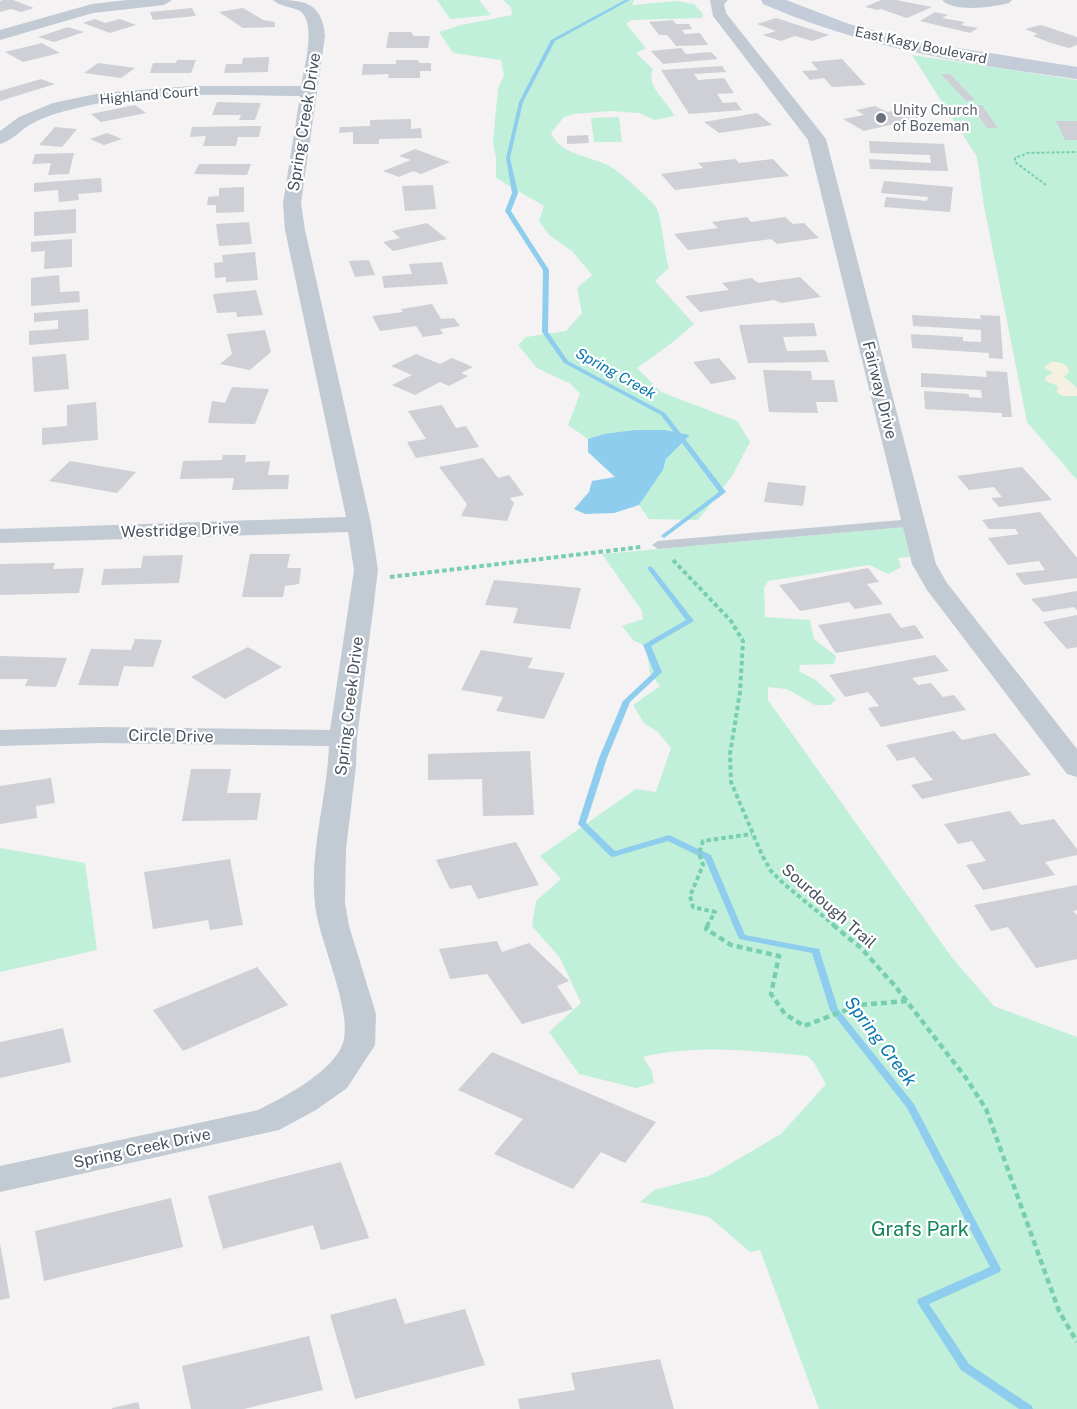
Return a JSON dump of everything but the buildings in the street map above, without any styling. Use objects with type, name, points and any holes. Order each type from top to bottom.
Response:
[{"type":"main road","name":"East Kagy Boulevard","points":[[770,0],[877,38],[976,58],[1077,73]]},
{"type":"main road","name":"East Kagy Boulevard","points":[[807,0],[903,31],[996,51],[1077,64]]},
{"type":"street","name":"Spring Creek Drive","points":[[0,1179],[267,1121],[304,1101],[335,1078],[359,1045],[360,1014],[334,926],[330,903],[331,849],[342,766],[343,738],[366,570],[359,524],[292,203],[317,36],[317,21],[314,15],[307,10],[281,0]]},
{"type":"street","name":"Fairway Drive","points":[[720,0],[716,2],[718,13],[797,111],[817,140],[924,564],[936,585],[1077,768]]},
{"type":"street","points":[[950,0],[980,4],[1004,0]]},
{"type":"street","points":[[0,35],[74,13],[153,1]]},
{"type":"street","name":"Highland Court","points":[[0,139],[12,128],[34,117],[103,98],[151,92],[308,91]]},
{"type":"street","name":"Westridge Drive","points":[[0,536],[359,524]]},
{"type":"street","name":"Circle Drive","points":[[0,738],[100,735],[343,738]]},
{"type":"lane","points":[[658,545],[913,523]]},
{"type":"path","points":[[1046,185],[1015,162],[1015,158],[1028,153],[1077,152]]},
{"type":"path","points":[[365,579],[658,545]]},
{"type":"path","name":"Sourdough Trail","points":[[658,545],[731,621],[743,642],[740,692],[730,754],[731,782],[752,834],[771,871],[799,898],[861,948],[907,1001],[966,1078],[986,1110],[1059,1311],[1077,1342]]},
{"type":"path","points":[[752,834],[703,841],[699,849],[698,857],[703,865],[690,896],[693,907],[715,912],[706,929],[716,940],[746,950],[779,956],[771,994],[785,1014],[804,1026],[854,1007],[907,1001]]},
{"type":"green space","points":[[437,0],[479,0],[491,15],[450,19]]},
{"type":"green space","points":[[503,0],[634,0],[632,5],[676,1],[694,4],[703,14],[702,18],[632,20],[626,24],[646,48],[636,53],[653,69],[652,82],[674,116],[655,120],[639,113],[610,111],[574,114],[564,117],[551,133],[556,141],[571,152],[614,169],[641,192],[657,210],[669,268],[655,281],[694,324],[637,368],[661,392],[737,421],[750,442],[732,476],[698,520],[649,519],[639,505],[663,470],[666,459],[689,435],[604,434],[588,439],[568,425],[580,394],[571,384],[537,368],[518,345],[526,337],[566,331],[582,313],[577,288],[592,275],[572,251],[549,235],[539,221],[544,206],[496,178],[493,142],[498,89],[504,75],[501,60],[453,53],[439,32],[461,25],[512,15],[511,7]]},
{"type":"green space","points":[[912,55],[1077,80],[1077,480],[1027,422],[984,206],[977,157]]},
{"type":"green space","points":[[619,117],[622,142],[594,142],[591,118]]},
{"type":"green space","name":"Grafs Park","points":[[904,527],[910,557],[898,558],[901,567],[889,574],[869,565],[768,581],[764,588],[765,617],[810,620],[814,639],[836,656],[834,664],[800,665],[799,671],[817,681],[836,699],[830,705],[815,705],[787,689],[768,687],[768,700],[953,959],[994,1006],[1077,1037],[1077,1409],[819,1409],[760,1250],[750,1252],[709,1217],[640,1202],[654,1190],[709,1176],[781,1134],[826,1084],[813,1061],[807,1056],[746,1051],[704,1050],[663,1053],[643,1057],[652,1071],[654,1083],[636,1088],[579,1074],[549,1032],[581,1003],[560,958],[532,926],[536,901],[561,879],[540,856],[636,789],[656,792],[671,748],[658,732],[644,723],[633,705],[660,686],[650,673],[646,646],[634,641],[622,626],[643,619],[642,611],[602,554]]},
{"type":"green space","points":[[0,848],[85,863],[97,950],[0,972]]},
{"type":"sand","points":[[1051,362],[1060,363],[1069,369],[1064,377],[1077,388],[1077,396],[1063,396],[1057,393],[1058,386],[1046,381],[1045,377],[1053,373],[1044,367]]},
{"type":"water","points":[[635,430],[665,430],[690,435],[666,459],[663,470],[639,505],[614,513],[585,514],[574,509],[589,492],[592,481],[615,477],[588,452],[588,439],[604,434]]},
{"type":"waterway","name":"Spring Creek","points":[[628,0],[553,40],[521,102],[508,158],[515,193],[508,211],[546,270],[545,332],[566,362],[663,414],[723,492],[664,536]]},
{"type":"waterway","name":"Spring Creek","points":[[650,568],[690,621],[647,645],[658,672],[627,701],[603,758],[582,824],[613,854],[669,838],[708,857],[742,937],[816,951],[834,1010],[911,1106],[996,1269],[922,1302],[965,1367],[1028,1409]]},
{"type":"place","name":"Unity Church of Bozeman","points":[[881,118]]}]
